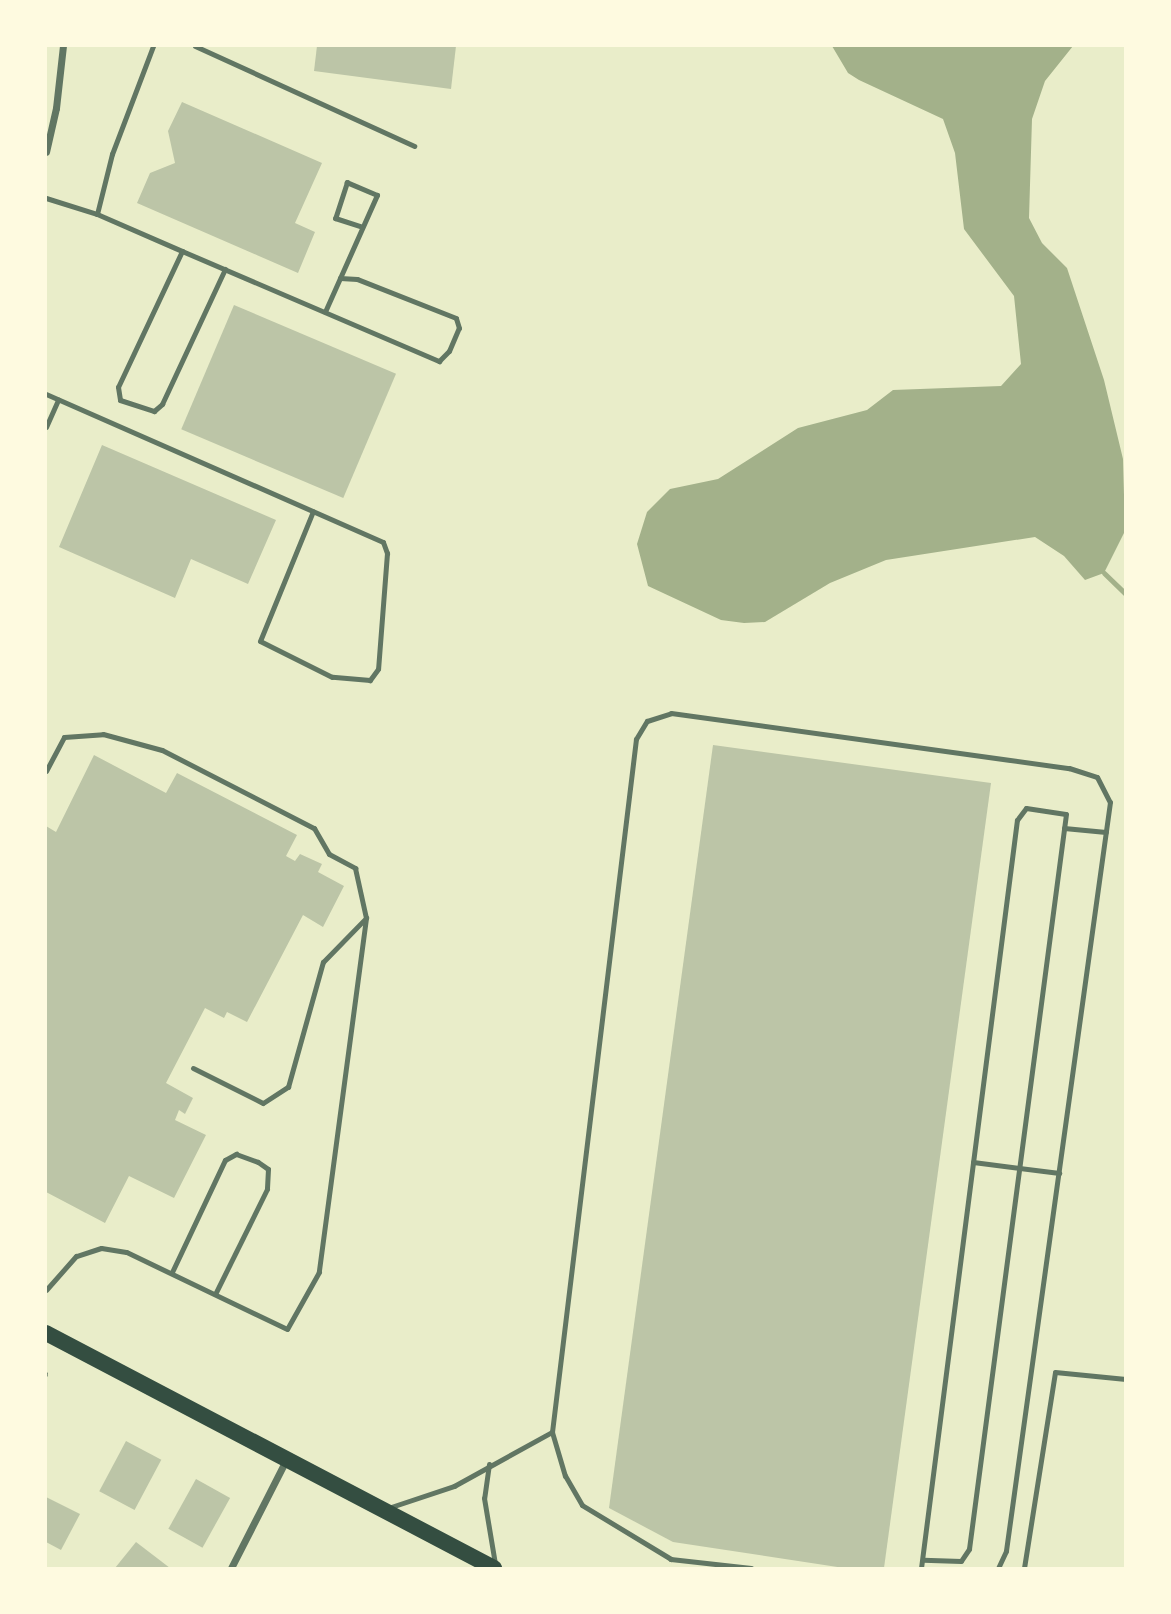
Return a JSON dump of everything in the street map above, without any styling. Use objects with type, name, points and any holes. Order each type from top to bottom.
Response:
[{"type":"main road","points":[[46,1333],[495,1569]]},
{"type":"street","points":[[46,152],[56,108],[63,46]]},
{"type":"street","points":[[231,1569],[286,1460]]},
{"type":"lane","points":[[97,214],[111,154],[153,46]]},
{"type":"lane","points":[[195,46],[414,146]]},
{"type":"lane","points":[[325,312],[377,195],[347,182],[335,218],[362,227]]},
{"type":"lane","points":[[46,198],[97,214],[439,361],[449,351],[458,328],[456,318],[357,279],[340,278]]},
{"type":"lane","points":[[183,251],[118,387],[120,400],[153,411],[162,404],[225,269]]},
{"type":"lane","points":[[46,394],[58,400],[313,511],[383,542],[387,553],[378,669],[370,680],[332,677],[260,641],[313,511]]},
{"type":"lane","points":[[46,427],[58,400]]},
{"type":"lane","points":[[751,1569],[671,1559],[582,1505],[565,1476],[552,1432],[636,739],[647,721],[671,713],[1069,768],[1097,777],[1110,802],[1006,1551],[998,1569]]},
{"type":"lane","points":[[46,771],[64,737],[103,734],[162,750],[314,828],[329,854],[355,867],[366,918],[318,1272],[287,1329],[126,1252],[101,1248],[76,1256],[46,1290]]},
{"type":"lane","points":[[920,1569],[1017,820],[1026,808],[1066,814],[969,1549],[961,1561],[923,1560]]},
{"type":"lane","points":[[1064,828],[1106,832]]},
{"type":"lane","points":[[193,1068],[263,1103],[288,1087],[323,962],[366,918]]},
{"type":"lane","points":[[172,1272],[225,1160],[236,1154],[258,1162],[268,1169],[267,1189],[215,1294]]},
{"type":"lane","points":[[973,1162],[1059,1173]]},
{"type":"lane","points":[[1024,1569],[1055,1372],[1125,1378]]},
{"type":"lane","points":[[382,1510],[454,1486],[489,1464],[552,1432]]},
{"type":"lane","points":[[489,1464],[484,1498],[495,1569]]},
{"type":"shaded area","points":[[832,46],[1073,46],[1045,81],[1032,119],[1029,218],[1042,243],[1067,268],[1104,380],[1123,459],[1125,531],[1104,573],[1085,580],[1064,556],[1035,537],[886,560],[830,583],[765,622],[744,623],[721,620],[648,586],[637,544],[647,512],[670,489],[718,479],[798,428],[867,410],[893,390],[1001,386],[1021,364],[1014,296],[964,229],[955,153],[943,119],[848,73]]},
{"type":"building","points":[[317,46],[456,46],[451,89],[314,71]]},
{"type":"building","points":[[182,102],[322,163],[295,223],[315,232],[298,273],[137,203],[150,173],[175,163],[168,131]]},
{"type":"building","points":[[234,305],[396,374],[343,498],[181,429]]},
{"type":"building","points":[[102,445],[276,520],[248,584],[191,559],[175,598],[59,547]]},
{"type":"building","points":[[713,745],[991,783],[884,1568],[844,1568],[673,1542],[609,1508]]},
{"type":"building","points":[[94,755],[166,793],[177,773],[297,835],[286,856],[295,861],[300,854],[322,864],[318,872],[344,886],[323,927],[303,915],[247,1022],[227,1012],[224,1018],[205,1008],[166,1083],[193,1098],[185,1114],[179,1110],[175,1120],[206,1135],[174,1198],[129,1176],[105,1223],[46,1192],[46,826],[56,832]]},
{"type":"building","points":[[126,1441],[161,1460],[135,1510],[99,1491]]},
{"type":"building","points":[[196,1479],[230,1498],[202,1548],[168,1529]]},
{"type":"building","points":[[46,1497],[80,1514],[61,1550],[46,1542]]},
{"type":"building","points":[[136,1542],[170,1568],[115,1568]]},
{"type":"waterway","points":[[1104,573],[1126,594]]}]
